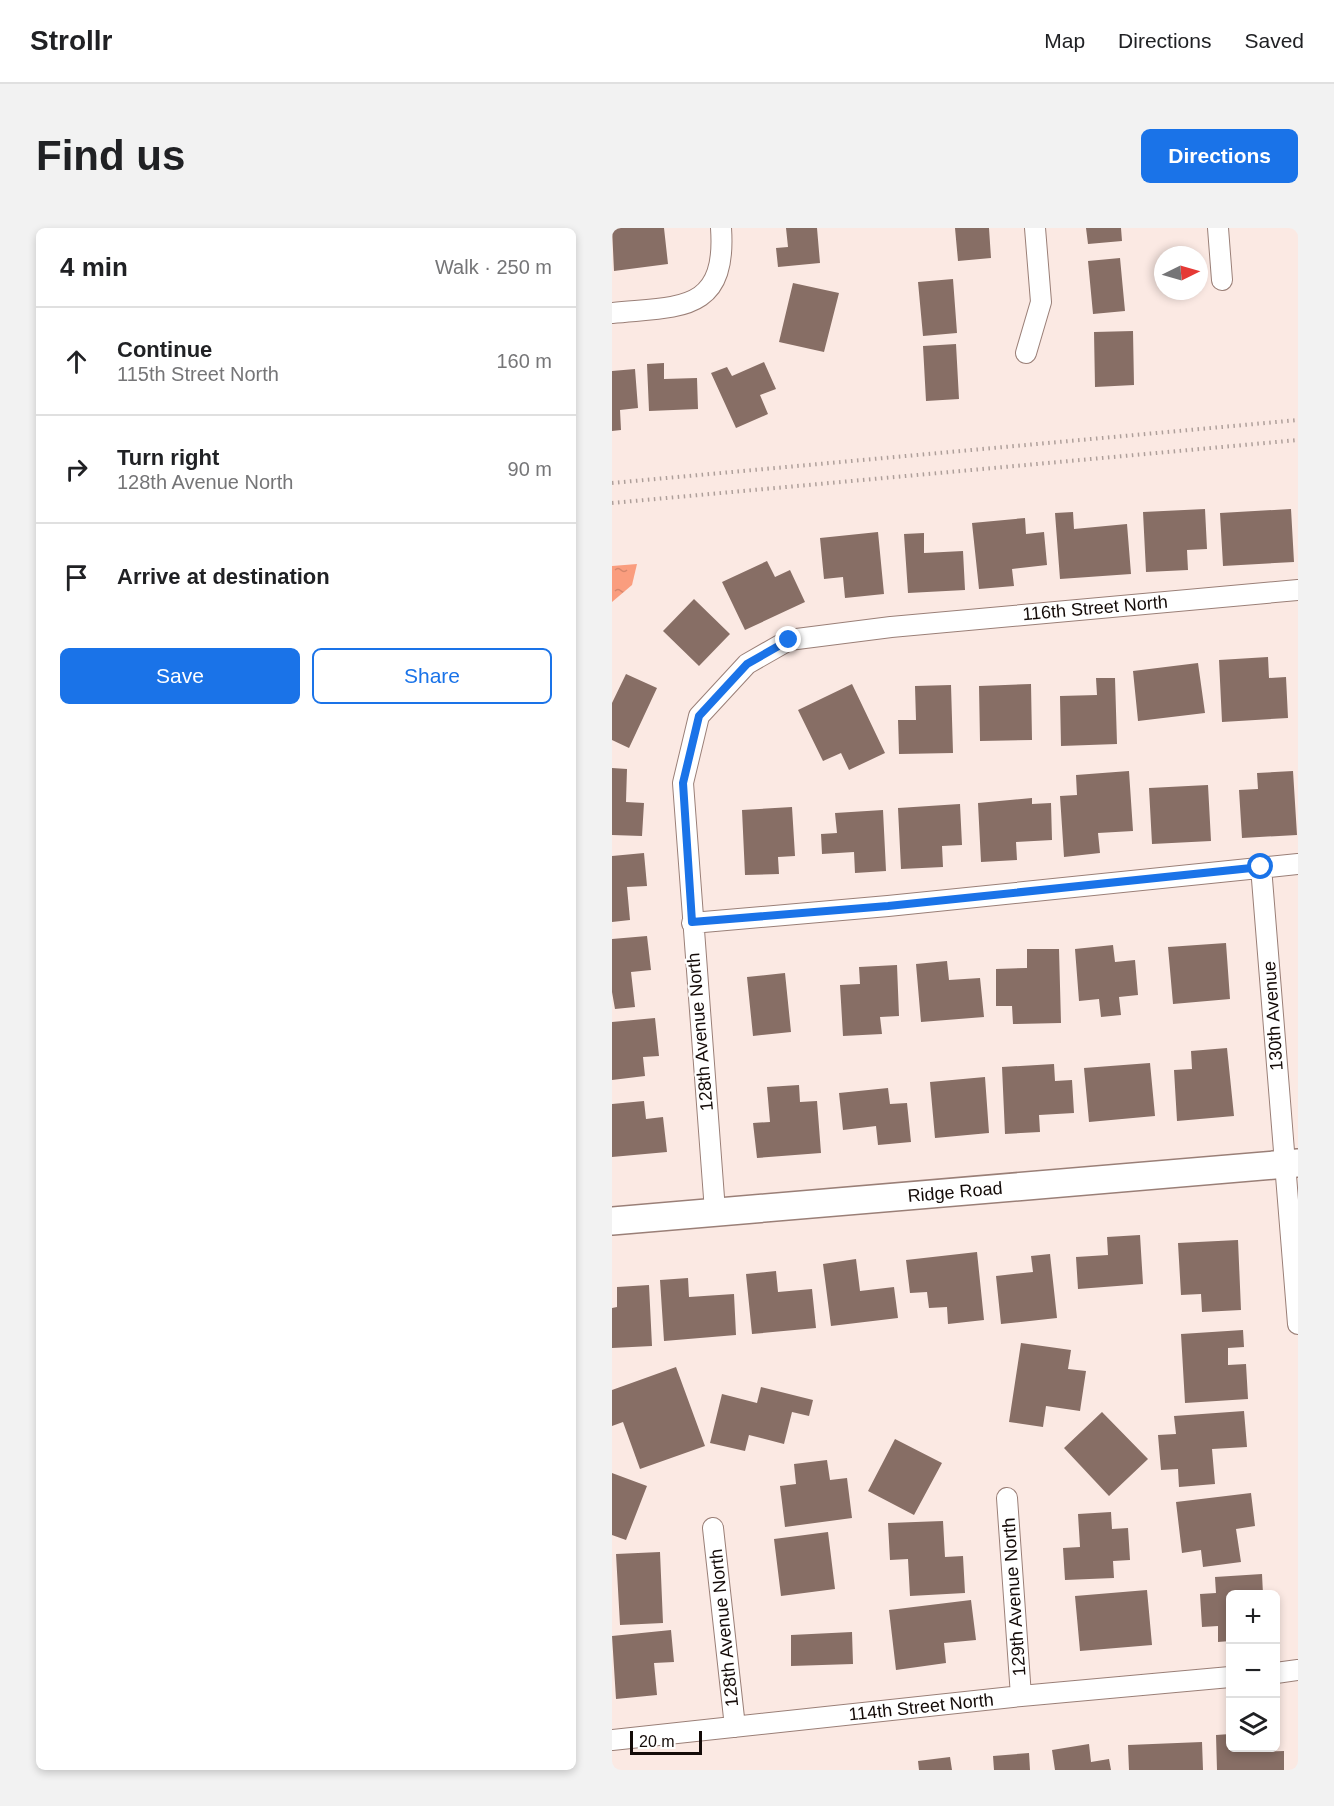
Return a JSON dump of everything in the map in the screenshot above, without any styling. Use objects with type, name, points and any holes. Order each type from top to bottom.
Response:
[{"type":"street","points":[[612,313],[686,305],[706,294],[718,274],[722,248],[720,228]]},
{"type":"street","points":[[1026,353],[1041,302],[1035,228]]},
{"type":"street","points":[[1218,228],[1222,280]]},
{"type":"street","name":"116th Street North","points":[[891,627],[1298,590]]},
{"type":"street","name":"128th Avenue North","points":[[714,1212],[683,783],[699,716],[747,664],[789,640],[891,627]]},
{"type":"street","points":[[692,922],[888,906],[1298,864]]},
{"type":"street","name":"130th Avenue","points":[[1261,867],[1291,1164],[1298,1324]]},
{"type":"street","name":"Ridge Road","points":[[612,1221],[1291,1164]]},
{"type":"street","name":"129th Avenue North","points":[[1007,1498],[1021,1696]]},
{"type":"street","name":"128th Avenue North","points":[[714,1528],[735,1727]]},
{"type":"street","points":[[1280,1672],[1298,1670]]},
{"type":"street","name":"114th Street North","points":[[612,1740],[1021,1696],[1226,1677]]},
{"type":"path","points":[[612,483],[1298,420]]},
{"type":"path","points":[[612,503],[1298,440]]},
{"type":"water","points":[[637,564],[632,585],[612,602],[612,566]]},
{"type":"building","points":[[612,228],[664,228],[668,264],[614,271]]},
{"type":"building","points":[[786,228],[817,228],[820,263],[778,267],[776,248],[788,247]]},
{"type":"building","points":[[955,228],[989,228],[991,258],[958,261]]},
{"type":"building","points":[[1086,228],[1121,228],[1122,241],[1088,244]]},
{"type":"building","points":[[1120,258],[1125,311],[1093,314],[1088,261]]},
{"type":"building","points":[[953,279],[957,333],[923,336],[918,282]]},
{"type":"building","points":[[793,283],[839,293],[824,352],[779,342]]},
{"type":"building","points":[[1133,331],[1134,385],[1095,387],[1094,332]]},
{"type":"building","points":[[956,344],[959,399],[926,401],[923,346]]},
{"type":"building","points":[[764,362],[776,389],[760,395],[768,414],[736,428],[711,373],[727,367],[732,376]]},
{"type":"building","points":[[664,363],[664,379],[697,378],[698,409],[649,411],[647,364]]},
{"type":"building","points":[[635,369],[638,408],[620,410],[621,430],[612,431],[612,371]]},
{"type":"building","points":[[1205,509],[1207,549],[1187,550],[1188,570],[1146,572],[1143,512]]},
{"type":"building","points":[[1291,509],[1294,562],[1223,566],[1220,513]]},
{"type":"building","points":[[1073,512],[1074,529],[1127,524],[1131,574],[1060,579],[1055,513]]},
{"type":"building","points":[[1025,518],[1026,534],[1044,532],[1047,565],[1012,569],[1014,586],[979,589],[972,523]]},
{"type":"building","points":[[878,532],[884,594],[845,598],[843,577],[824,579],[820,538]]},
{"type":"building","points":[[924,533],[924,553],[963,551],[965,590],[908,593],[904,534]]},
{"type":"building","points":[[767,561],[775,577],[790,570],[805,602],[745,630],[722,582]]},
{"type":"building","points":[[694,599],[730,634],[699,666],[663,631]]},
{"type":"building","points":[[1268,657],[1269,678],[1286,677],[1288,718],[1222,722],[1219,660]]},
{"type":"building","points":[[1198,663],[1205,713],[1138,721],[1133,671]]},
{"type":"building","points":[[626,674],[657,688],[629,748],[612,740],[612,703]]},
{"type":"building","points":[[1096,678],[1115,678],[1117,744],[1061,746],[1060,696],[1097,695]]},
{"type":"building","points":[[852,684],[885,753],[849,770],[841,753],[823,761],[798,710]]},
{"type":"building","points":[[1031,684],[1032,740],[980,741],[979,686]]},
{"type":"building","points":[[951,685],[953,753],[899,754],[898,720],[916,720],[915,686]]},
{"type":"building","points":[[612,768],[627,769],[626,802],[644,803],[642,836],[612,835]]},
{"type":"building","points":[[1129,771],[1133,831],[1098,833],[1100,853],[1064,857],[1060,796],[1077,795],[1076,775]]},
{"type":"building","points":[[1293,771],[1297,835],[1242,838],[1239,790],[1258,789],[1257,773]]},
{"type":"building","points":[[1208,785],[1211,841],[1152,844],[1149,788]]},
{"type":"building","points":[[1032,798],[1032,804],[1051,803],[1052,840],[1016,842],[1017,860],[981,862],[978,803]]},
{"type":"building","points":[[960,804],[962,845],[942,846],[943,867],[901,869],[898,808]]},
{"type":"building","points":[[792,807],[795,856],[778,857],[779,874],[745,875],[742,810]]},
{"type":"building","points":[[883,810],[886,871],[855,873],[854,852],[822,854],[821,834],[837,833],[835,813]]},
{"type":"building","points":[[644,853],[647,886],[627,887],[630,920],[612,922],[612,856]]},
{"type":"building","points":[[647,936],[651,970],[631,972],[635,1007],[615,1009],[612,992],[612,939]]},
{"type":"building","points":[[1226,943],[1230,999],[1173,1004],[1168,947]]},
{"type":"building","points":[[1113,945],[1115,962],[1135,960],[1138,995],[1119,997],[1121,1015],[1101,1017],[1099,999],[1079,1001],[1075,949]]},
{"type":"building","points":[[1027,949],[1059,949],[1061,1023],[1013,1024],[1012,1006],[996,1006],[996,969],[1027,968]]},
{"type":"building","points":[[947,961],[949,980],[980,978],[984,1017],[921,1022],[916,964]]},
{"type":"building","points":[[897,965],[899,1016],[880,1017],[882,1034],[843,1036],[840,985],[860,984],[859,967]]},
{"type":"building","points":[[785,973],[791,1032],[753,1036],[747,977]]},
{"type":"building","points":[[655,1018],[659,1056],[643,1057],[645,1076],[612,1080],[612,1022]]},
{"type":"building","points":[[1227,1048],[1234,1116],[1177,1121],[1174,1070],[1192,1069],[1191,1051]]},
{"type":"building","points":[[1150,1063],[1155,1116],[1089,1122],[1084,1068]]},
{"type":"building","points":[[1054,1064],[1055,1081],[1072,1080],[1074,1113],[1039,1115],[1040,1132],[1005,1134],[1002,1067]]},
{"type":"building","points":[[985,1077],[989,1133],[935,1138],[930,1082]]},
{"type":"building","points":[[799,1085],[800,1102],[817,1101],[821,1153],[757,1158],[753,1123],[770,1122],[767,1087]]},
{"type":"building","points":[[888,1088],[890,1104],[907,1103],[911,1142],[878,1145],[876,1126],[843,1130],[839,1093]]},
{"type":"building","points":[[644,1101],[646,1119],[663,1117],[667,1152],[612,1157],[612,1104]]},
{"type":"building","points":[[1140,1235],[1143,1284],[1078,1289],[1076,1257],[1108,1255],[1107,1237]]},
{"type":"building","points":[[1238,1240],[1241,1310],[1202,1312],[1201,1294],[1181,1295],[1178,1243]]},
{"type":"building","points":[[977,1252],[984,1320],[948,1324],[947,1307],[929,1308],[927,1292],[910,1293],[906,1260]]},
{"type":"building","points":[[1050,1254],[1057,1318],[1001,1324],[996,1276],[1033,1272],[1031,1256]]},
{"type":"building","points":[[856,1259],[860,1291],[894,1287],[898,1318],[831,1326],[823,1264]]},
{"type":"building","points":[[776,1271],[778,1292],[812,1289],[816,1328],[752,1334],[746,1274]]},
{"type":"building","points":[[688,1278],[689,1297],[734,1294],[736,1335],[664,1341],[660,1280]]},
{"type":"building","points":[[649,1285],[652,1346],[612,1348],[612,1308],[617,1307],[617,1287]]},
{"type":"building","points":[[1243,1330],[1244,1347],[1228,1348],[1228,1365],[1246,1364],[1248,1399],[1185,1403],[1181,1334]]},
{"type":"building","points":[[1021,1343],[1071,1350],[1068,1369],[1086,1371],[1080,1411],[1046,1406],[1043,1427],[1009,1422]]},
{"type":"building","points":[[676,1367],[705,1446],[640,1469],[623,1422],[612,1426],[612,1390]]},
{"type":"building","points":[[761,1387],[813,1400],[809,1416],[792,1412],[784,1444],[749,1435],[745,1451],[710,1443],[722,1394],[757,1403]]},
{"type":"building","points":[[1244,1411],[1247,1447],[1212,1449],[1215,1484],[1179,1487],[1178,1469],[1161,1470],[1158,1435],[1176,1434],[1174,1416]]},
{"type":"building","points":[[1102,1412],[1148,1459],[1109,1496],[1064,1448]]},
{"type":"building","points":[[895,1439],[942,1463],[914,1515],[868,1491]]},
{"type":"building","points":[[827,1460],[830,1480],[847,1478],[852,1518],[785,1527],[780,1486],[796,1484],[794,1464]]},
{"type":"building","points":[[612,1473],[647,1486],[626,1540],[612,1535]]},
{"type":"building","points":[[1251,1493],[1255,1526],[1236,1529],[1241,1562],[1203,1567],[1201,1550],[1182,1553],[1176,1502]]},
{"type":"building","points":[[1111,1512],[1112,1529],[1128,1528],[1130,1560],[1113,1561],[1114,1578],[1065,1580],[1063,1548],[1080,1547],[1078,1514]]},
{"type":"building","points":[[943,1521],[945,1557],[963,1556],[965,1593],[910,1596],[908,1559],[890,1560],[888,1523]]},
{"type":"building","points":[[828,1532],[835,1589],[781,1596],[774,1539]]},
{"type":"building","points":[[660,1552],[663,1623],[620,1625],[616,1554]]},
{"type":"building","points":[[1262,1574],[1263,1590],[1226,1590],[1226,1641],[1218,1642],[1218,1626],[1202,1627],[1200,1594],[1216,1593],[1215,1577]]},
{"type":"building","points":[[1147,1590],[1152,1645],[1080,1651],[1075,1596]]},
{"type":"building","points":[[971,1600],[976,1640],[944,1643],[946,1663],[896,1670],[889,1610]]},
{"type":"building","points":[[671,1630],[674,1662],[654,1663],[657,1695],[616,1699],[612,1636]]},
{"type":"building","points":[[852,1632],[853,1664],[791,1666],[791,1635]]},
{"type":"building","points":[[1226,1734],[1226,1752],[1284,1751],[1284,1770],[1217,1770],[1216,1735]]},
{"type":"building","points":[[1202,1742],[1203,1770],[1129,1770],[1128,1745]]},
{"type":"building","points":[[1089,1744],[1091,1762],[1109,1759],[1111,1770],[1055,1770],[1052,1750]]},
{"type":"building","points":[[1029,1753],[1030,1770],[994,1770],[993,1756]]},
{"type":"building","points":[[950,1757],[952,1770],[919,1770],[918,1761]]},
{"type":"route","points":[[789,640],[747,664],[699,716],[683,783],[692,922],[888,906],[1261,867]]}]
